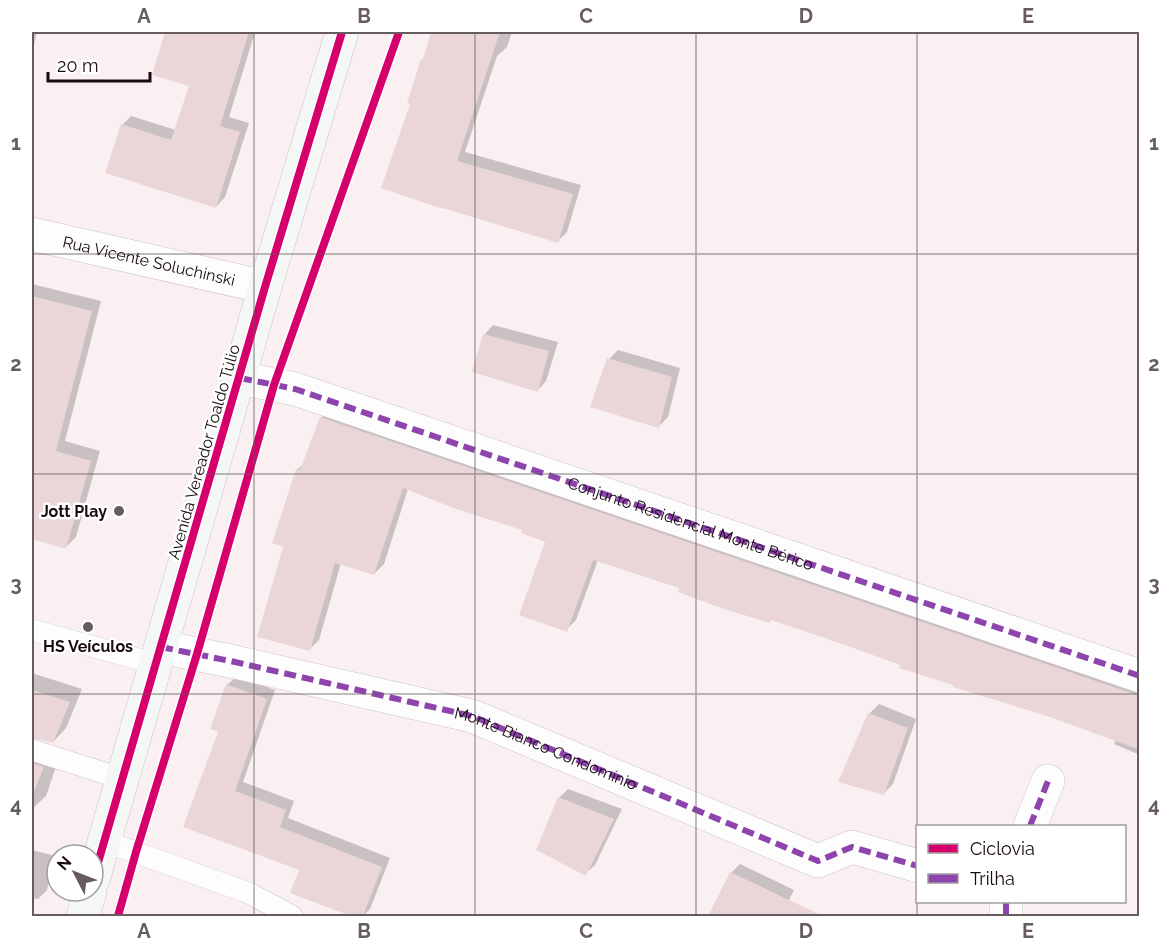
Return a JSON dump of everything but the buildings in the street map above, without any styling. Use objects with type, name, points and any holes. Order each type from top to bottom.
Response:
[{"type":"main road","name":"Avenida Vereador Toaldo Túlio","points":[[104,841],[342,32]]},
{"type":"street","name":"Rua Vicente Soluchinski","points":[[32,234],[266,287]]},
{"type":"street","name":"Conjunto Residencial Monte Bérico","points":[[240,378],[295,389],[1140,676]]},
{"type":"street","name":"Monte Bianco Condomínio","points":[[159,655],[247,664],[472,716],[818,861],[852,847],[916,865]]},
{"type":"street","points":[[1030,825],[1048,781]]},
{"type":"lane","points":[[32,630],[159,655]]},
{"type":"lane","points":[[32,750],[123,779]]},
{"type":"lane","points":[[104,841],[249,893],[292,916]]},
{"type":"marked path","points":[[240,378],[295,389],[1140,676]]},
{"type":"marked path","points":[[161,647],[472,716],[818,861],[852,847],[916,865]]},
{"type":"marked path","points":[[1030,825],[1048,781]]},
{"type":"marked path","points":[[1006,903],[1006,916]]},
{"type":"cycle path","points":[[104,843],[265,287],[342,32]]},
{"type":"cycle path","points":[[118,916],[197,654],[274,385],[399,32]]},
{"type":"place","name":"Jott Play","points":[[119,511]]},
{"type":"place","name":"HS Veículos","points":[[88,627]]}]
